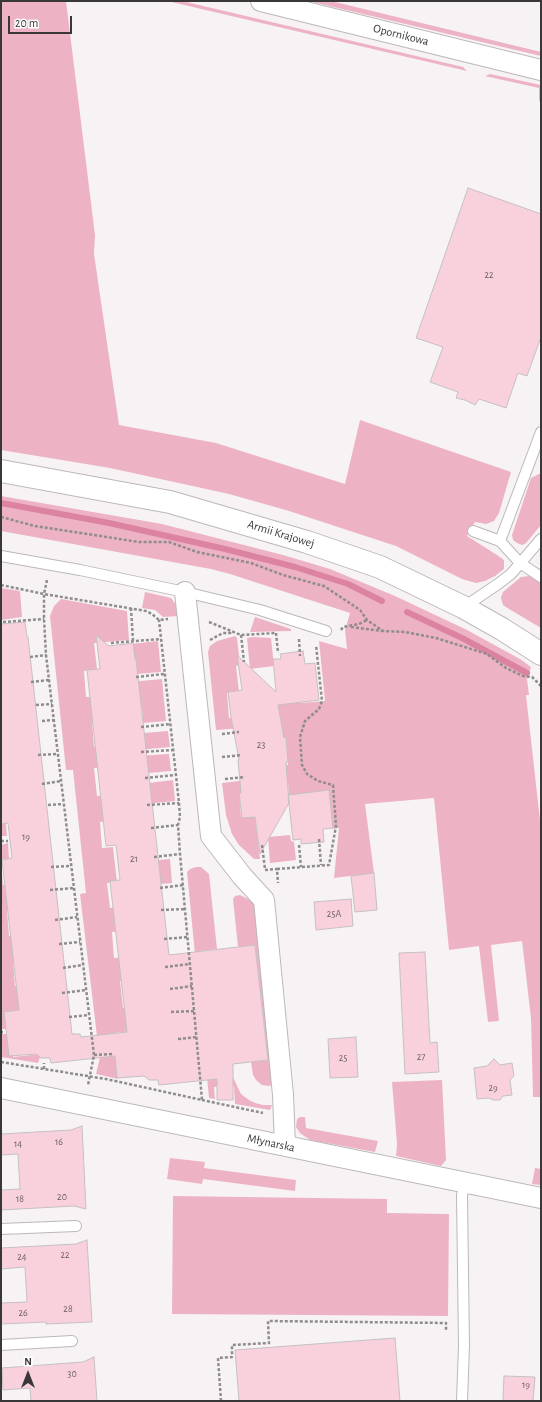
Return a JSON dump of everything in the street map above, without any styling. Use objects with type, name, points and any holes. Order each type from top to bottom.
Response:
[{"type":"main road","name":"Armii Krajowej","points":[[1,471],[170,502],[307,542],[380,567],[464,607],[541,654]]},
{"type":"street","name":"Opornikowa","points":[[261,1],[541,70]]},
{"type":"street","points":[[186,592],[211,836],[242,876],[264,900],[284,1117],[285,1146]]},
{"type":"street","name":"Młynarska","points":[[1,1088],[541,1198]]},
{"type":"lane","points":[[500,541],[541,432]]},
{"type":"lane","points":[[473,531],[500,541],[520,563],[541,577]]},
{"type":"lane","points":[[464,607],[511,574],[541,539]]},
{"type":"lane","points":[[1,556],[50,564],[186,592],[260,610],[322,630]]},
{"type":"lane","points":[[462,1401],[464,1350],[462,1195],[465,1183]]},
{"type":"lane","points":[[1,1229],[76,1226]]},
{"type":"lane","points":[[1,1345],[72,1342]]},
{"type":"path","points":[[1,517],[35,526],[139,542],[169,542],[197,552],[251,563],[283,575],[324,586],[360,610],[368,620],[383,631]]},
{"type":"path","points":[[50,564],[44,594],[46,655],[94,1055],[84,1105]]},
{"type":"path","points":[[1,585],[44,594],[130,608],[152,614],[159,620],[179,803],[180,817],[178,826],[180,854],[202,1100]]},
{"type":"path","points":[[130,608],[133,641]]},
{"type":"path","points":[[159,620],[188,617],[200,618],[241,635],[282,633]]},
{"type":"path","points":[[3,622],[44,618]]},
{"type":"path","points":[[259,867],[265,870],[329,864],[336,826],[333,785],[318,781],[307,774],[302,765],[300,737],[306,721],[319,710],[322,701],[315,641],[322,630],[334,634],[340,633],[343,628],[368,620]]},
{"type":"path","points":[[349,627],[405,632],[436,638],[487,654],[506,668],[523,676],[532,677],[541,686]]},
{"type":"path","points":[[208,642],[223,633],[236,632]]},
{"type":"path","points":[[276,633],[278,653]]},
{"type":"path","points":[[241,635],[244,662]]},
{"type":"path","points":[[300,656],[299,635],[315,641]]},
{"type":"path","points":[[111,643],[161,639]]},
{"type":"path","points":[[30,657],[46,655]]},
{"type":"path","points":[[136,677],[164,674]]},
{"type":"path","points":[[31,682],[49,680]]},
{"type":"path","points":[[36,705],[52,704]]},
{"type":"path","points":[[42,721],[54,720]]},
{"type":"path","points":[[141,727],[171,724]]},
{"type":"path","points":[[220,734],[239,732]]},
{"type":"path","points":[[141,752],[173,750]]},
{"type":"path","points":[[38,755],[57,754]]},
{"type":"path","points":[[216,758],[242,755]]},
{"type":"path","points":[[145,778],[176,775]]},
{"type":"path","points":[[218,780],[245,777]]},
{"type":"path","points":[[42,784],[61,781]]},
{"type":"path","points":[[147,805],[179,803]]},
{"type":"path","points":[[48,805],[63,804]]},
{"type":"path","points":[[151,828],[178,826]]},
{"type":"path","points":[[318,839],[321,865]]},
{"type":"path","points":[[1,841],[8,840]]},
{"type":"path","points":[[262,845],[265,870]]},
{"type":"path","points":[[299,845],[301,867]]},
{"type":"path","points":[[154,857],[180,854]]},
{"type":"path","points":[[51,867],[71,866]]},
{"type":"path","points":[[277,869],[278,885]]},
{"type":"path","points":[[160,888],[183,885]]},
{"type":"path","points":[[50,890],[74,888]]},
{"type":"path","points":[[160,910],[185,909]]},
{"type":"path","points":[[55,920],[77,917]]},
{"type":"path","points":[[164,939],[188,937]]},
{"type":"path","points":[[59,944],[80,942]]},
{"type":"path","points":[[165,967],[190,964]]},
{"type":"path","points":[[63,968],[83,965]]},
{"type":"path","points":[[170,989],[192,986]]},
{"type":"path","points":[[62,993],[86,990]]},
{"type":"path","points":[[171,1012],[194,1011]]},
{"type":"path","points":[[68,1017],[89,1015]]},
{"type":"path","points":[[178,1039],[197,1038]]},
{"type":"path","points":[[94,1055],[113,1054]]},
{"type":"path","points":[[1,1062],[90,1076],[284,1117]]},
{"type":"path","points":[[44,1063],[44,1069]]},
{"type":"path","points":[[221,1401],[218,1358],[232,1357],[232,1345],[269,1343],[268,1321],[446,1323],[447,1349],[464,1350]]},
{"type":"path","points":[[262,1326],[268,1326]]},
{"type":"shaded area","points":[[1,1],[66,1],[95,235],[94,254],[119,425],[216,443],[345,484],[360,420],[511,472],[499,513],[494,521],[486,524],[475,522],[467,536],[504,560],[504,569],[485,581],[476,583],[462,579],[396,546],[289,511],[229,494],[110,468],[1,450]]},
{"type":"shaded area","points":[[167,1],[182,1],[463,67],[467,71]]},
{"type":"shaded area","points":[[308,1],[331,1],[541,52],[541,56]]},
{"type":"shaded area","points":[[490,74],[541,85],[541,102],[539,101],[539,88],[485,76]]},
{"type":"shaded area","points":[[541,473],[541,525],[526,543],[522,545],[513,540],[512,535],[531,478]]},
{"type":"shaded area","points":[[1,496],[162,524],[283,555],[330,569],[395,596],[467,630],[520,659],[531,667],[527,679],[529,695],[526,695],[541,829],[541,1097],[533,1097],[531,1018],[522,941],[491,945],[499,1021],[488,1022],[479,946],[449,950],[434,798],[365,804],[374,873],[334,878],[339,828],[332,829],[329,791],[301,802],[285,804],[289,797],[288,782],[281,766],[288,765],[285,738],[276,738],[279,718],[278,704],[299,699],[300,703],[325,701],[319,641],[347,649],[345,630],[350,613],[211,569],[1,531]]},
{"type":"shaded area","points":[[530,576],[541,581],[541,628],[503,605],[502,602],[501,597],[503,592],[521,577]]},
{"type":"shaded area","points":[[1,588],[20,591],[22,617],[1,620]]},
{"type":"shaded area","points":[[145,592],[171,598],[177,606],[180,616],[163,617],[155,610],[142,608]]},
{"type":"shaded area","points":[[61,599],[127,611],[129,640],[94,643],[97,669],[84,671],[86,697],[97,697],[99,720],[92,721],[94,747],[102,746],[104,767],[94,768],[97,796],[107,795],[110,821],[100,822],[102,848],[113,847],[117,882],[107,883],[110,908],[120,907],[122,931],[112,932],[114,958],[126,957],[129,980],[120,981],[123,1008],[131,1008],[133,1031],[114,1033],[116,1051],[99,1053],[80,894],[86,893],[73,770],[66,770],[50,616],[54,606]]},
{"type":"shaded area","points":[[255,617],[291,629],[291,631],[250,632]]},
{"type":"shaded area","points":[[235,636],[237,638],[240,665],[236,666],[239,691],[227,693],[229,718],[242,717],[243,728],[216,730],[208,652],[210,646],[217,641]]},
{"type":"shaded area","points":[[247,638],[271,638],[274,666],[250,669]]},
{"type":"shaded area","points":[[158,641],[161,672],[136,674],[131,644]]},
{"type":"shaded area","points":[[162,679],[166,721],[143,723],[142,707],[134,708],[130,682]]},
{"type":"shaded area","points":[[168,731],[170,747],[138,750],[144,733]]},
{"type":"shaded area","points":[[169,754],[171,771],[148,773],[138,756]]},
{"type":"shaded area","points":[[173,780],[175,801],[144,804],[149,783]]},
{"type":"shaded area","points":[[247,780],[249,792],[239,793],[241,817],[255,816],[260,859],[254,859],[239,845],[232,834],[226,815],[222,783]]},
{"type":"shaded area","points":[[1,824],[6,824],[7,836],[1,836]]},
{"type":"shaded area","points":[[290,835],[291,841],[294,842],[296,860],[270,863],[268,837]]},
{"type":"shaded area","points":[[8,843],[9,859],[1,859],[1,845]]},
{"type":"shaded area","points":[[170,859],[172,883],[160,884],[149,861]]},
{"type":"shaded area","points":[[1,862],[3,885],[12,885],[14,910],[7,911],[9,936],[18,935],[20,960],[13,961],[15,986],[23,986],[26,1010],[10,1029],[1,1029]]},
{"type":"shaded area","points":[[196,867],[201,867],[209,874],[217,949],[200,951],[232,1075],[241,1094],[255,1103],[272,1105],[270,1110],[235,1104],[234,1086],[214,1087],[215,1099],[209,1098],[187,872]]},
{"type":"shaded area","points":[[240,895],[250,900],[257,906],[275,1084],[269,1086],[262,1085],[256,1080],[253,1075],[251,1062],[268,1060],[255,945],[238,947],[233,899],[235,896]]},
{"type":"shaded area","points":[[1,1034],[10,1034],[13,1057],[41,1054],[38,1063],[1,1057]]},
{"type":"shaded area","points":[[116,1056],[118,1079],[96,1074],[100,1057]]},
{"type":"shaded area","points":[[442,1080],[446,1160],[441,1166],[396,1156],[397,1144],[392,1082]]},
{"type":"shaded area","points":[[300,1117],[305,1117],[306,1128],[378,1141],[375,1152],[310,1140],[300,1133],[296,1127],[297,1119]]},
{"type":"shaded area","points":[[170,1158],[205,1162],[204,1168],[296,1180],[295,1191],[203,1179],[202,1184],[167,1179]]},
{"type":"shaded area","points":[[535,1168],[541,1169],[541,1185],[532,1184]]},
{"type":"shaded area","points":[[173,1196],[387,1199],[387,1213],[449,1214],[448,1316],[172,1314]]},
{"type":"building","points":[[468,188],[541,214],[541,337],[527,376],[518,373],[506,408],[479,399],[475,405],[465,400],[456,398],[458,392],[430,382],[443,347],[416,338]]},
{"type":"building","points":[[25,622],[28,637],[72,1034],[80,1034],[81,1037],[127,1032],[110,881],[120,880],[116,845],[106,846],[87,670],[100,669],[96,635],[109,646],[133,643],[169,955],[255,945],[268,1060],[233,1064],[233,1100],[217,1100],[217,1079],[159,1085],[158,1080],[149,1080],[144,1076],[117,1078],[115,1056],[51,1063],[50,1058],[41,1058],[36,1054],[9,1056],[4,1012],[19,1010],[2,860],[12,858],[8,823],[1,824],[1,624]]},
{"type":"building","points":[[303,651],[305,664],[315,663],[319,700],[278,705],[284,738],[286,737],[289,803],[260,854],[255,817],[242,818],[239,793],[241,793],[239,760],[228,692],[242,690],[237,655],[276,692],[273,659],[281,659],[280,654]]},
{"type":"building","points":[[329,790],[333,828],[323,829],[324,842],[301,844],[301,839],[293,840],[288,795]]},
{"type":"building","points":[[374,873],[377,910],[355,912],[351,876]]},
{"type":"building","points":[[351,899],[353,926],[316,930],[314,902]]},
{"type":"building","points":[[425,952],[430,1043],[437,1042],[439,1072],[405,1074],[399,953]]},
{"type":"building","points":[[356,1037],[358,1077],[330,1078],[328,1039]]},
{"type":"building","points":[[494,1059],[500,1065],[512,1063],[514,1076],[510,1080],[512,1095],[503,1096],[500,1100],[493,1100],[489,1098],[477,1099],[474,1068],[487,1066]]},
{"type":"building","points":[[82,1126],[86,1209],[74,1206],[1,1210],[1,1190],[20,1189],[18,1154],[1,1155],[1,1134],[71,1130]]},
{"type":"building","points":[[87,1240],[92,1322],[1,1324],[1,1303],[27,1302],[25,1267],[1,1269],[1,1248],[76,1244]]},
{"type":"building","points":[[395,1338],[400,1401],[239,1401],[235,1350]]},
{"type":"building","points":[[94,1357],[97,1401],[31,1401],[30,1388],[3,1390],[2,1368],[83,1362]]},
{"type":"building","points":[[504,1376],[535,1377],[533,1401],[503,1401]]},
{"type":"waterway","points":[[1,503],[109,523],[225,549],[295,567],[348,584],[382,601]]},
{"type":"waterway","points":[[407,612],[462,638],[527,673]]}]
